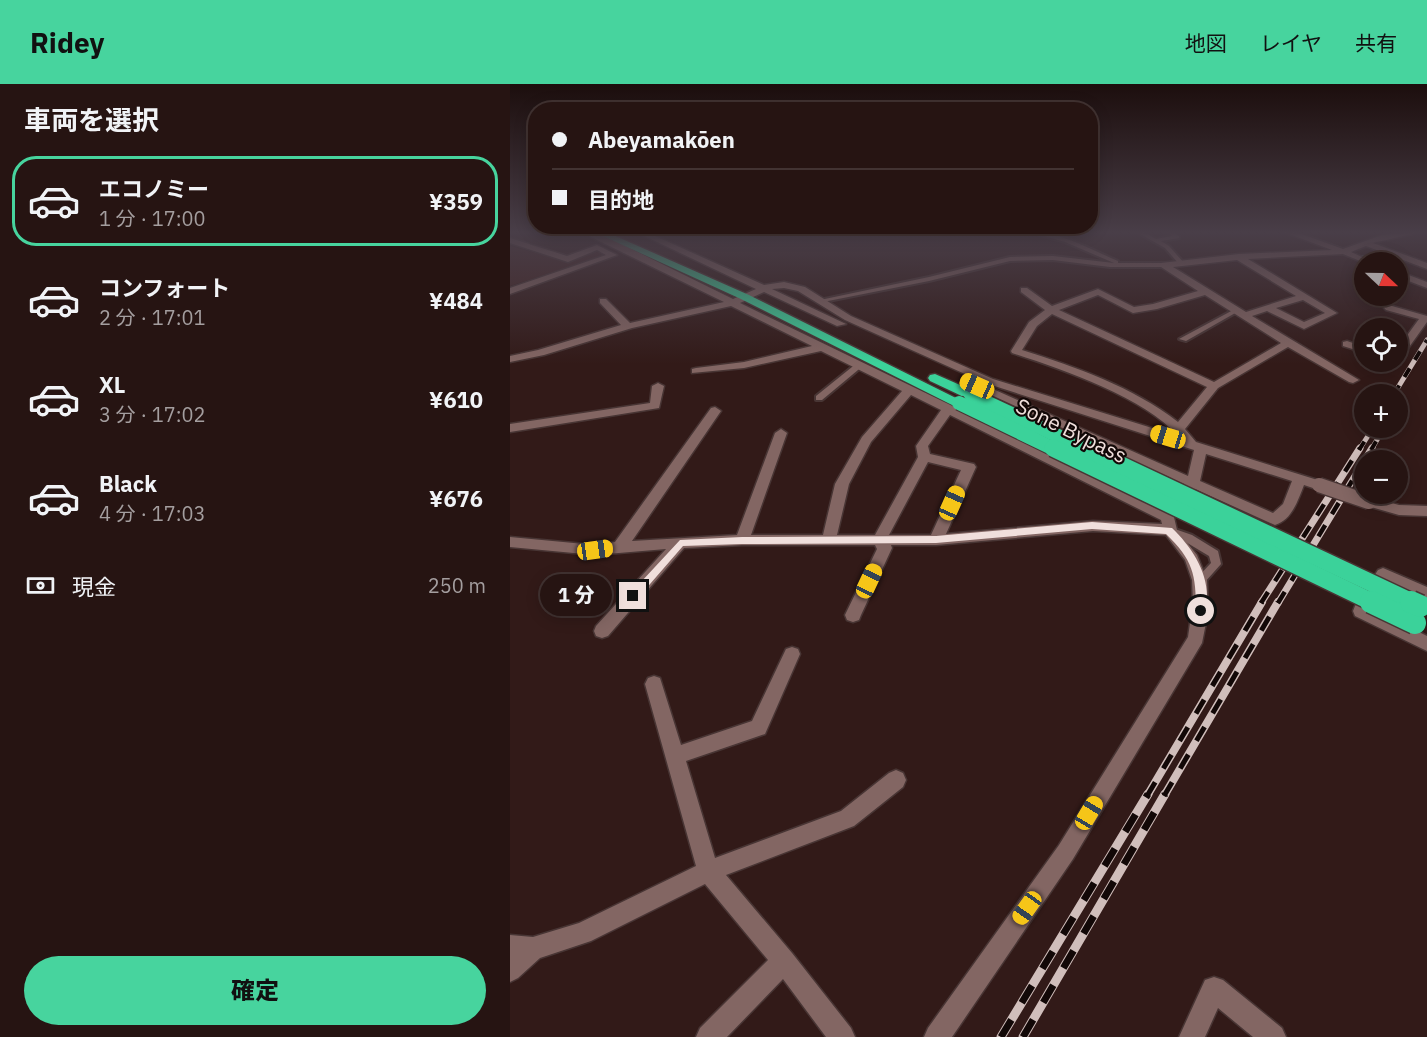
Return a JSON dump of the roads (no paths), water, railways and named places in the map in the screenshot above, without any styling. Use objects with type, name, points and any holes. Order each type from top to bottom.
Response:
[{"type":"highway","name":"Sone Bypass","points":[[710,275],[755,293]]},
{"type":"highway","name":"Sone Bypass","points":[[718,275],[755,293],[959,403],[1423,612]]},
{"type":"street","points":[[510,291],[554,275]]},
{"type":"street","points":[[676,275],[909,390],[959,403],[1168,524],[1184,545],[1201,579],[1201,611],[1196,638],[1066,852],[937,1037]]},
{"type":"street","points":[[722,275],[755,293],[1275,520],[1289,507],[1300,479]]},
{"type":"street","points":[[1180,275],[1288,343],[1353,380]]},
{"type":"street","points":[[1268,306],[1304,326],[1332,313],[1269,275]]},
{"type":"street","points":[[1408,279],[1427,285]]},
{"type":"street","points":[[510,359],[558,348],[627,326],[732,303],[773,286],[794,287],[824,300],[834,311],[848,318],[989,381],[1369,502],[1399,510],[1427,511]]},
{"type":"street","points":[[1024,290],[1051,310],[1214,386]]},
{"type":"street","points":[[1196,446],[1178,429],[1132,399],[1049,361],[1016,351],[1033,324],[1051,310],[1098,292],[1133,310],[1154,307],[1204,291]]},
{"type":"street","points":[[1239,313],[1304,297]]},
{"type":"street","points":[[603,300],[627,326]]},
{"type":"street","points":[[1387,306],[1425,318],[1408,342]]},
{"type":"street","points":[[1178,429],[1214,386],[1288,343]]},
{"type":"street","points":[[1347,344],[1354,346]]},
{"type":"street","points":[[696,371],[744,365],[823,346]]},
{"type":"street","points":[[510,428],[655,406],[658,386]]},
{"type":"street","points":[[829,540],[842,484],[866,440],[909,390]]},
{"type":"street","points":[[879,540],[924,457],[922,446],[959,403]]},
{"type":"street","points":[[620,547],[715,411]]},
{"type":"street","points":[[742,540],[781,433]]},
{"type":"street","points":[[1168,524],[1192,483],[1196,446]]},
{"type":"street","points":[[924,457],[969,466],[936,540]]},
{"type":"street","points":[[510,542],[595,550],[742,540],[936,540],[1092,526],[1168,524]]},
{"type":"street","points":[[854,615],[885,548],[879,540]]},
{"type":"street","points":[[602,631],[680,543]]},
{"type":"street","points":[[1423,612],[1383,574],[1361,611],[1427,644]]},
{"type":"street","points":[[675,756],[759,728],[792,654]]},
{"type":"street","points":[[654,684],[708,871],[784,962],[842,1037]]},
{"type":"street","points":[[510,970],[522,948],[584,933],[708,871],[848,819],[896,780]]},
{"type":"street","points":[[709,1037],[784,962]]},
{"type":"street","points":[[1192,1037],[1214,989],[1274,1037]]},
{"type":"lane","points":[[824,300],[943,275]]},
{"type":"lane","points":[[1183,339],[1239,313]]},
{"type":"lane","points":[[819,398],[860,365]]},
{"type":"railway","points":[[1400,384],[1427,340]]},
{"type":"railway","points":[[1359,450],[1367,438]]},
{"type":"railway","points":[[1371,450],[1378,438]]},
{"type":"railway","points":[[1261,603],[1360,448]]},
{"type":"railway","points":[[1278,603],[1372,448]]},
{"type":"railway","points":[[1147,796],[1262,602]]},
{"type":"railway","points":[[1164,796],[1278,602]]},
{"type":"railway","points":[[1001,1037],[1148,794]]},
{"type":"railway","points":[[1023,1037],[1165,794]]}]
